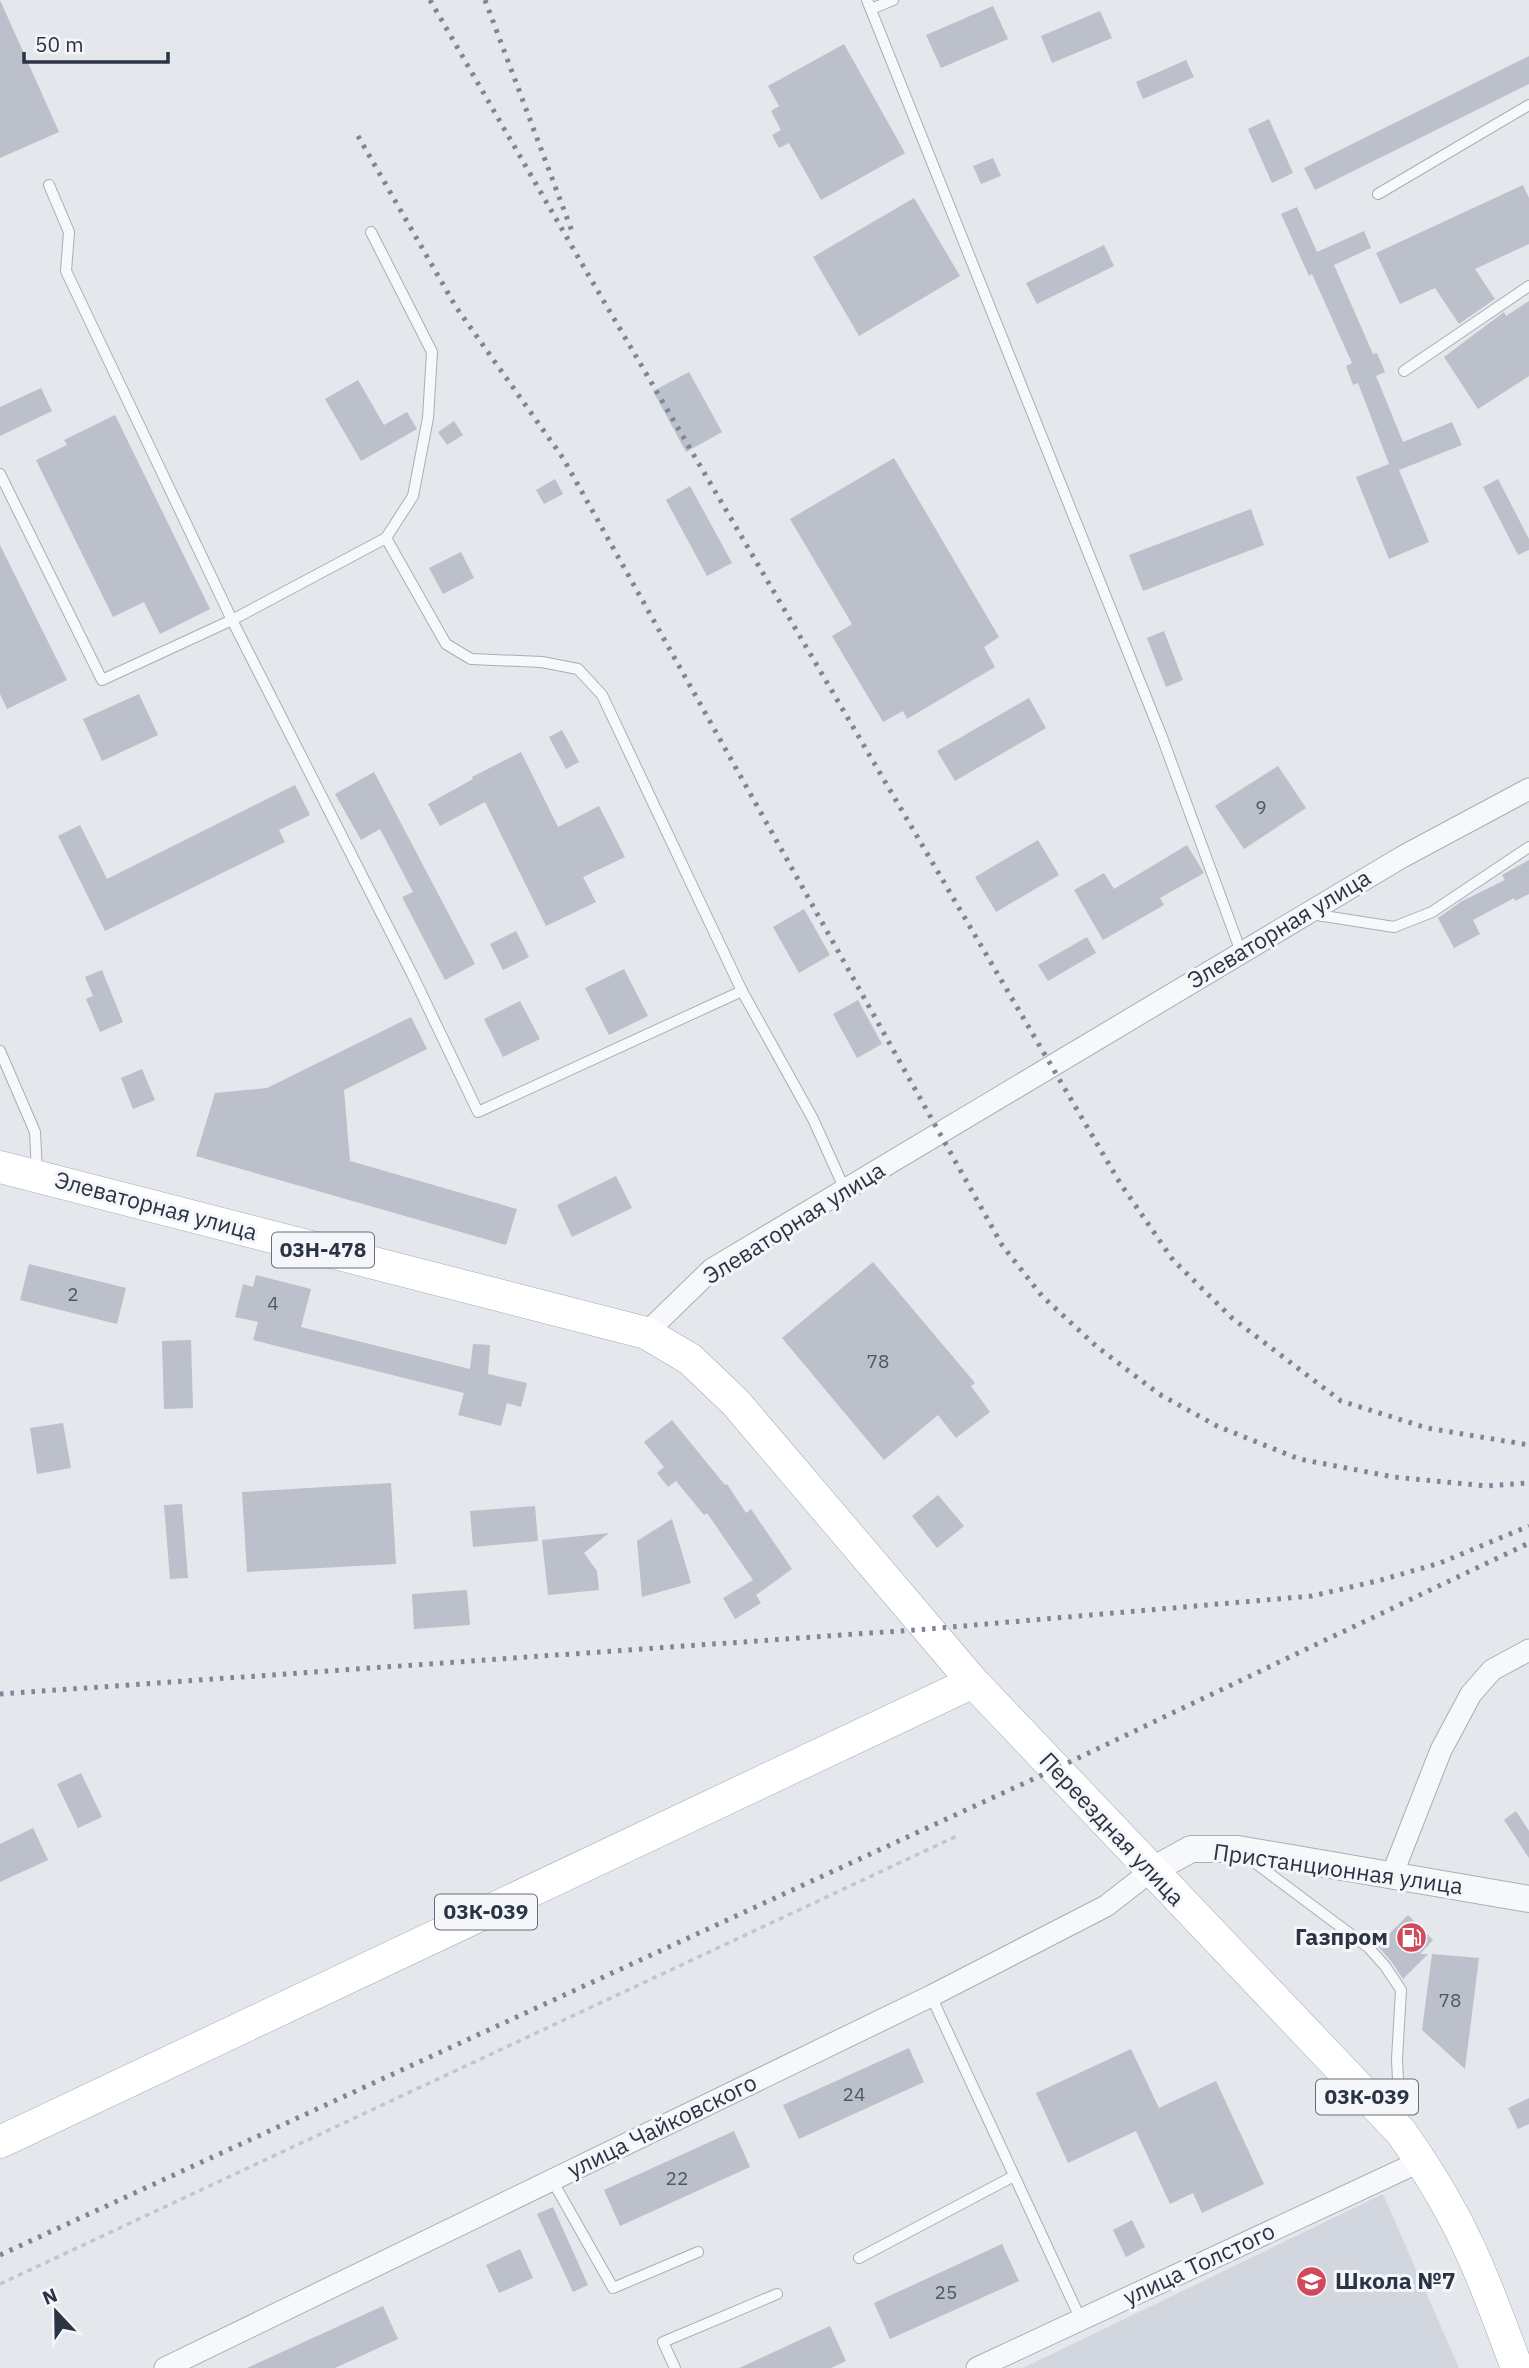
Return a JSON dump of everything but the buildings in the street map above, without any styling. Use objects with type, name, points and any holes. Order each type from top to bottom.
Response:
[{"type":"main road","name":"Элеваторная улица","points":[[0,1167],[646,1334]]},
{"type":"main road","name":"Переездная улица","points":[[646,1334],[690,1359],[736,1403],[972,1682],[1401,2132],[1456,2221],[1487,2290],[1517,2368]]},
{"type":"main road","name":"03К-039","points":[[0,2142],[972,1682]]},
{"type":"street","name":"Элеваторная улица","points":[[646,1334],[712,1269],[1402,857],[1529,789]]},
{"type":"street","points":[[1392,1875],[1441,1750],[1471,1694],[1492,1670],[1529,1650]]},
{"type":"street","name":"Пристанционная улица","points":[[1151,1871],[1191,1849],[1238,1849],[1529,1899]]},
{"type":"street","name":"улица Чайковского","points":[[170,2367],[931,1996],[1106,1906],[1151,1871]]},
{"type":"street","name":"улица Толстого","points":[[977,2368],[1421,2161]]},
{"type":"lane","points":[[893,0],[869,5],[1162,737],[1241,952]]},
{"type":"lane","points":[[1378,194],[1529,105]]},
{"type":"lane","points":[[49,185],[69,232],[66,271],[232,620],[478,1112],[742,991]]},
{"type":"lane","points":[[0,474],[102,680],[232,620],[386,538],[413,496],[428,418],[432,352],[371,232]]},
{"type":"lane","points":[[1404,371],[1529,286]]},
{"type":"lane","points":[[386,538],[446,644],[471,659],[542,662],[578,669],[602,695],[742,991],[813,1119],[845,1190]]},
{"type":"lane","points":[[1305,914],[1394,927],[1432,912],[1529,847]]},
{"type":"lane","points":[[0,1051],[35,1132],[38,1176]]},
{"type":"lane","points":[[1238,1849],[1369,1948],[1401,1990],[1397,2059],[1401,2132]]},
{"type":"lane","points":[[931,1996],[1081,2320]]},
{"type":"lane","points":[[859,2258],[1014,2176]]},
{"type":"lane","points":[[552,2180],[614,2288],[698,2252]]},
{"type":"lane","points":[[675,2368],[663,2342],[777,2294]]},
{"type":"path","points":[[0,2284],[959,1835]]},
{"type":"shaded area","name":"Школа №7","points":[[1383,2194],[1459,2368],[1023,2368]]},
{"type":"railway","points":[[430,0],[1120,1183],[1173,1260],[1232,1318],[1341,1401],[1427,1428],[1529,1445]]},
{"type":"railway","points":[[485,0],[573,234]]},
{"type":"railway","points":[[358,136],[456,307],[563,458],[1002,1245],[1042,1296],[1096,1346],[1159,1394],[1217,1426],[1299,1459],[1394,1477],[1487,1486],[1529,1483]]},
{"type":"railway","points":[[0,1694],[928,1629],[1312,1596],[1440,1563],[1529,1526]]},
{"type":"railway","points":[[0,2255],[1055,1769],[1529,1543]]},
{"type":"place","name":"Газпром","points":[[1411,1937]]},
{"type":"place","name":"Школа №7","points":[[1312,2281]]}]
